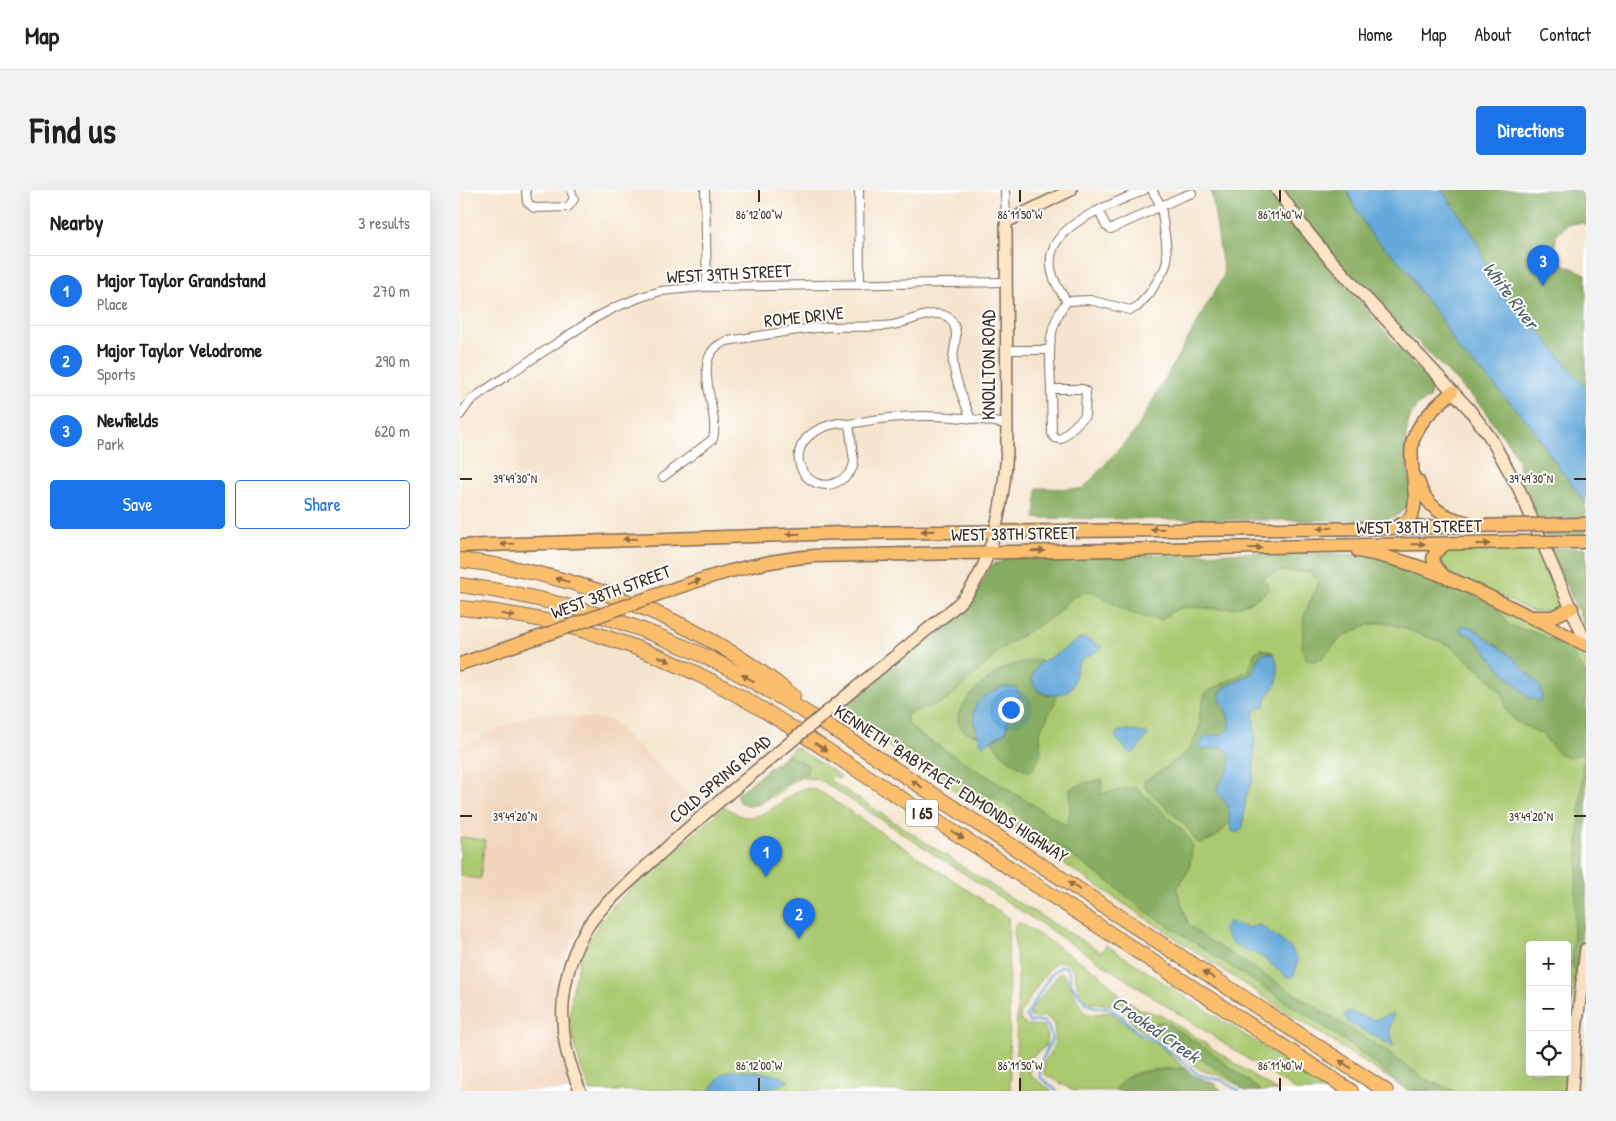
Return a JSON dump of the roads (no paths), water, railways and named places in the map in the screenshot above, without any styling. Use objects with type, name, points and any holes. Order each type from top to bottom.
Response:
[{"type":"highway","points":[[460,560],[512,568],[558,579],[608,594],[658,614],[717,645],[774,681],[835,730]]},
{"type":"highway","name":"KENNETH \"BABYFACE\" EDMONDS HIGHWAY","points":[[460,585],[549,601],[602,616],[663,637],[744,676],[835,730],[1386,1091]]},
{"type":"highway","name":"I 65","points":[[460,608],[534,619],[598,635],[657,656],[728,690],[774,716],[976,846],[1351,1091]]},
{"type":"main road","points":[[1394,528],[1408,520],[1414,509],[1415,493],[1411,454],[1413,439],[1421,424],[1452,392]]},
{"type":"main road","points":[[1411,454],[1421,492],[1432,507],[1452,519],[1480,526]]},
{"type":"main road","name":"WEST 38TH STREET","points":[[460,546],[803,534],[994,535],[1586,524]]},
{"type":"main road","name":"WEST 38TH STREET","points":[[460,664],[730,570],[786,559],[827,555],[1586,542]]},
{"type":"main road","points":[[1445,577],[1435,567],[1433,560],[1436,551],[1446,544]]},
{"type":"main road","points":[[1310,547],[1357,551],[1411,564],[1445,577],[1586,644]]},
{"type":"main road","points":[[1528,616],[1552,617],[1572,608]]},
{"type":"street","points":[[526,190],[527,202],[534,208],[568,207],[574,199],[571,190]]},
{"type":"street","points":[[705,190],[707,287]]},
{"type":"street","points":[[859,190],[860,285]]},
{"type":"street","name":"KNOLLTON ROAD","points":[[994,535],[1005,474],[1007,424],[1005,190]]},
{"type":"street","points":[[1006,222],[1070,190]]},
{"type":"street","points":[[1066,301],[1057,288],[1052,276],[1051,264],[1054,248],[1060,236],[1077,221],[1144,190]]},
{"type":"street","points":[[1066,301],[1090,300],[1128,310],[1137,307],[1155,287],[1166,265],[1166,242],[1161,206],[1152,190]]},
{"type":"street","points":[[1277,190],[1302,226],[1327,256],[1469,409],[1486,432],[1508,467],[1524,499],[1586,644]]},
{"type":"street","points":[[1099,211],[1106,226],[1112,229],[1192,193]]},
{"type":"street","name":"WEST 39TH STREET","points":[[460,416],[471,400],[594,318],[641,297],[661,292],[707,287],[1006,282]]},
{"type":"street","points":[[1051,389],[1083,389],[1086,392],[1085,416],[1061,439],[1055,438],[1052,434],[1050,350],[1054,320],[1066,301]]},
{"type":"street","name":"ROME DRIVE","points":[[663,477],[712,439],[714,423],[706,363],[715,347],[727,341],[827,327],[887,326],[932,314],[942,314],[950,319],[956,328],[954,368],[970,418]]},
{"type":"street","points":[[1007,350],[1050,350]]},
{"type":"street","points":[[849,424],[854,462],[850,473],[839,482],[832,484],[825,485],[812,481],[804,474],[800,465],[798,455],[800,444],[813,432],[838,423],[849,424],[908,415],[942,415],[1007,424]]},
{"type":"street","name":"COLD SPRING ROAD","points":[[580,1091],[566,1048],[562,1008],[565,984],[584,933],[619,890],[715,805],[959,603],[977,579],[994,535]]},
{"type":"street","points":[[1572,1091],[1576,1031],[1586,950]]},
{"type":"water","points":[[1347,190],[1442,190],[1473,234],[1486,265],[1503,295],[1513,306],[1525,314],[1586,388],[1586,504],[1529,423],[1482,372],[1459,351],[1440,317],[1418,290],[1410,273],[1372,236]]},
{"type":"water","points":[[1460,626],[1471,627],[1514,658],[1540,687],[1542,696],[1540,702],[1527,696],[1498,666],[1476,639],[1460,631]]},
{"type":"water","points":[[1081,638],[1103,647],[1080,661],[1072,687],[1066,692],[1052,695],[1046,694],[1035,687],[1033,675],[1036,668],[1043,661]]},
{"type":"water","points":[[1263,653],[1274,654],[1278,677],[1265,706],[1256,710],[1253,715],[1255,729],[1253,781],[1248,790],[1245,803],[1243,827],[1239,832],[1234,832],[1231,830],[1228,805],[1217,791],[1220,782],[1229,769],[1231,759],[1229,754],[1223,748],[1200,749],[1199,745],[1205,737],[1222,734],[1228,730],[1230,722],[1220,693],[1226,687],[1248,676]]},
{"type":"water","points":[[1003,687],[1016,688],[1020,699],[1010,713],[1007,721],[1007,731],[984,745],[981,743],[975,722],[975,708],[984,697]]},
{"type":"water","points":[[1128,730],[1142,733],[1147,732],[1148,735],[1134,753],[1130,754],[1115,737],[1117,732]]},
{"type":"water","points":[[1229,922],[1248,928],[1260,925],[1291,948],[1298,961],[1294,976],[1290,978],[1254,952],[1245,951],[1232,942],[1224,930]]},
{"type":"water","points":[[1346,1012],[1374,1020],[1394,1013],[1390,1029],[1393,1046],[1349,1023],[1344,1015]]},
{"type":"water","points":[[735,1070],[770,1074],[789,1081],[763,1089],[710,1091],[722,1075]]},
{"type":"waterway","name":"Crooked Creek","points":[[1057,1091],[1040,1077],[1040,1065],[1052,1038],[1048,1026],[1042,1021],[1030,1022],[1026,1016],[1051,974],[1062,966],[1068,968],[1071,983],[1086,1004],[1100,1008],[1106,1007],[1121,1016],[1136,1031],[1158,1042],[1199,1075],[1221,1080],[1239,1091]]},
{"type":"place","name":"Newfields","points":[[1543,286]]},
{"type":"place","name":"Major Taylor Grandstand","points":[[766,877]]},
{"type":"place","name":"Major Taylor Velodrome","points":[[799,939]]},
{"type":"water label","name":"White River","points":[[1511,295]]}]
